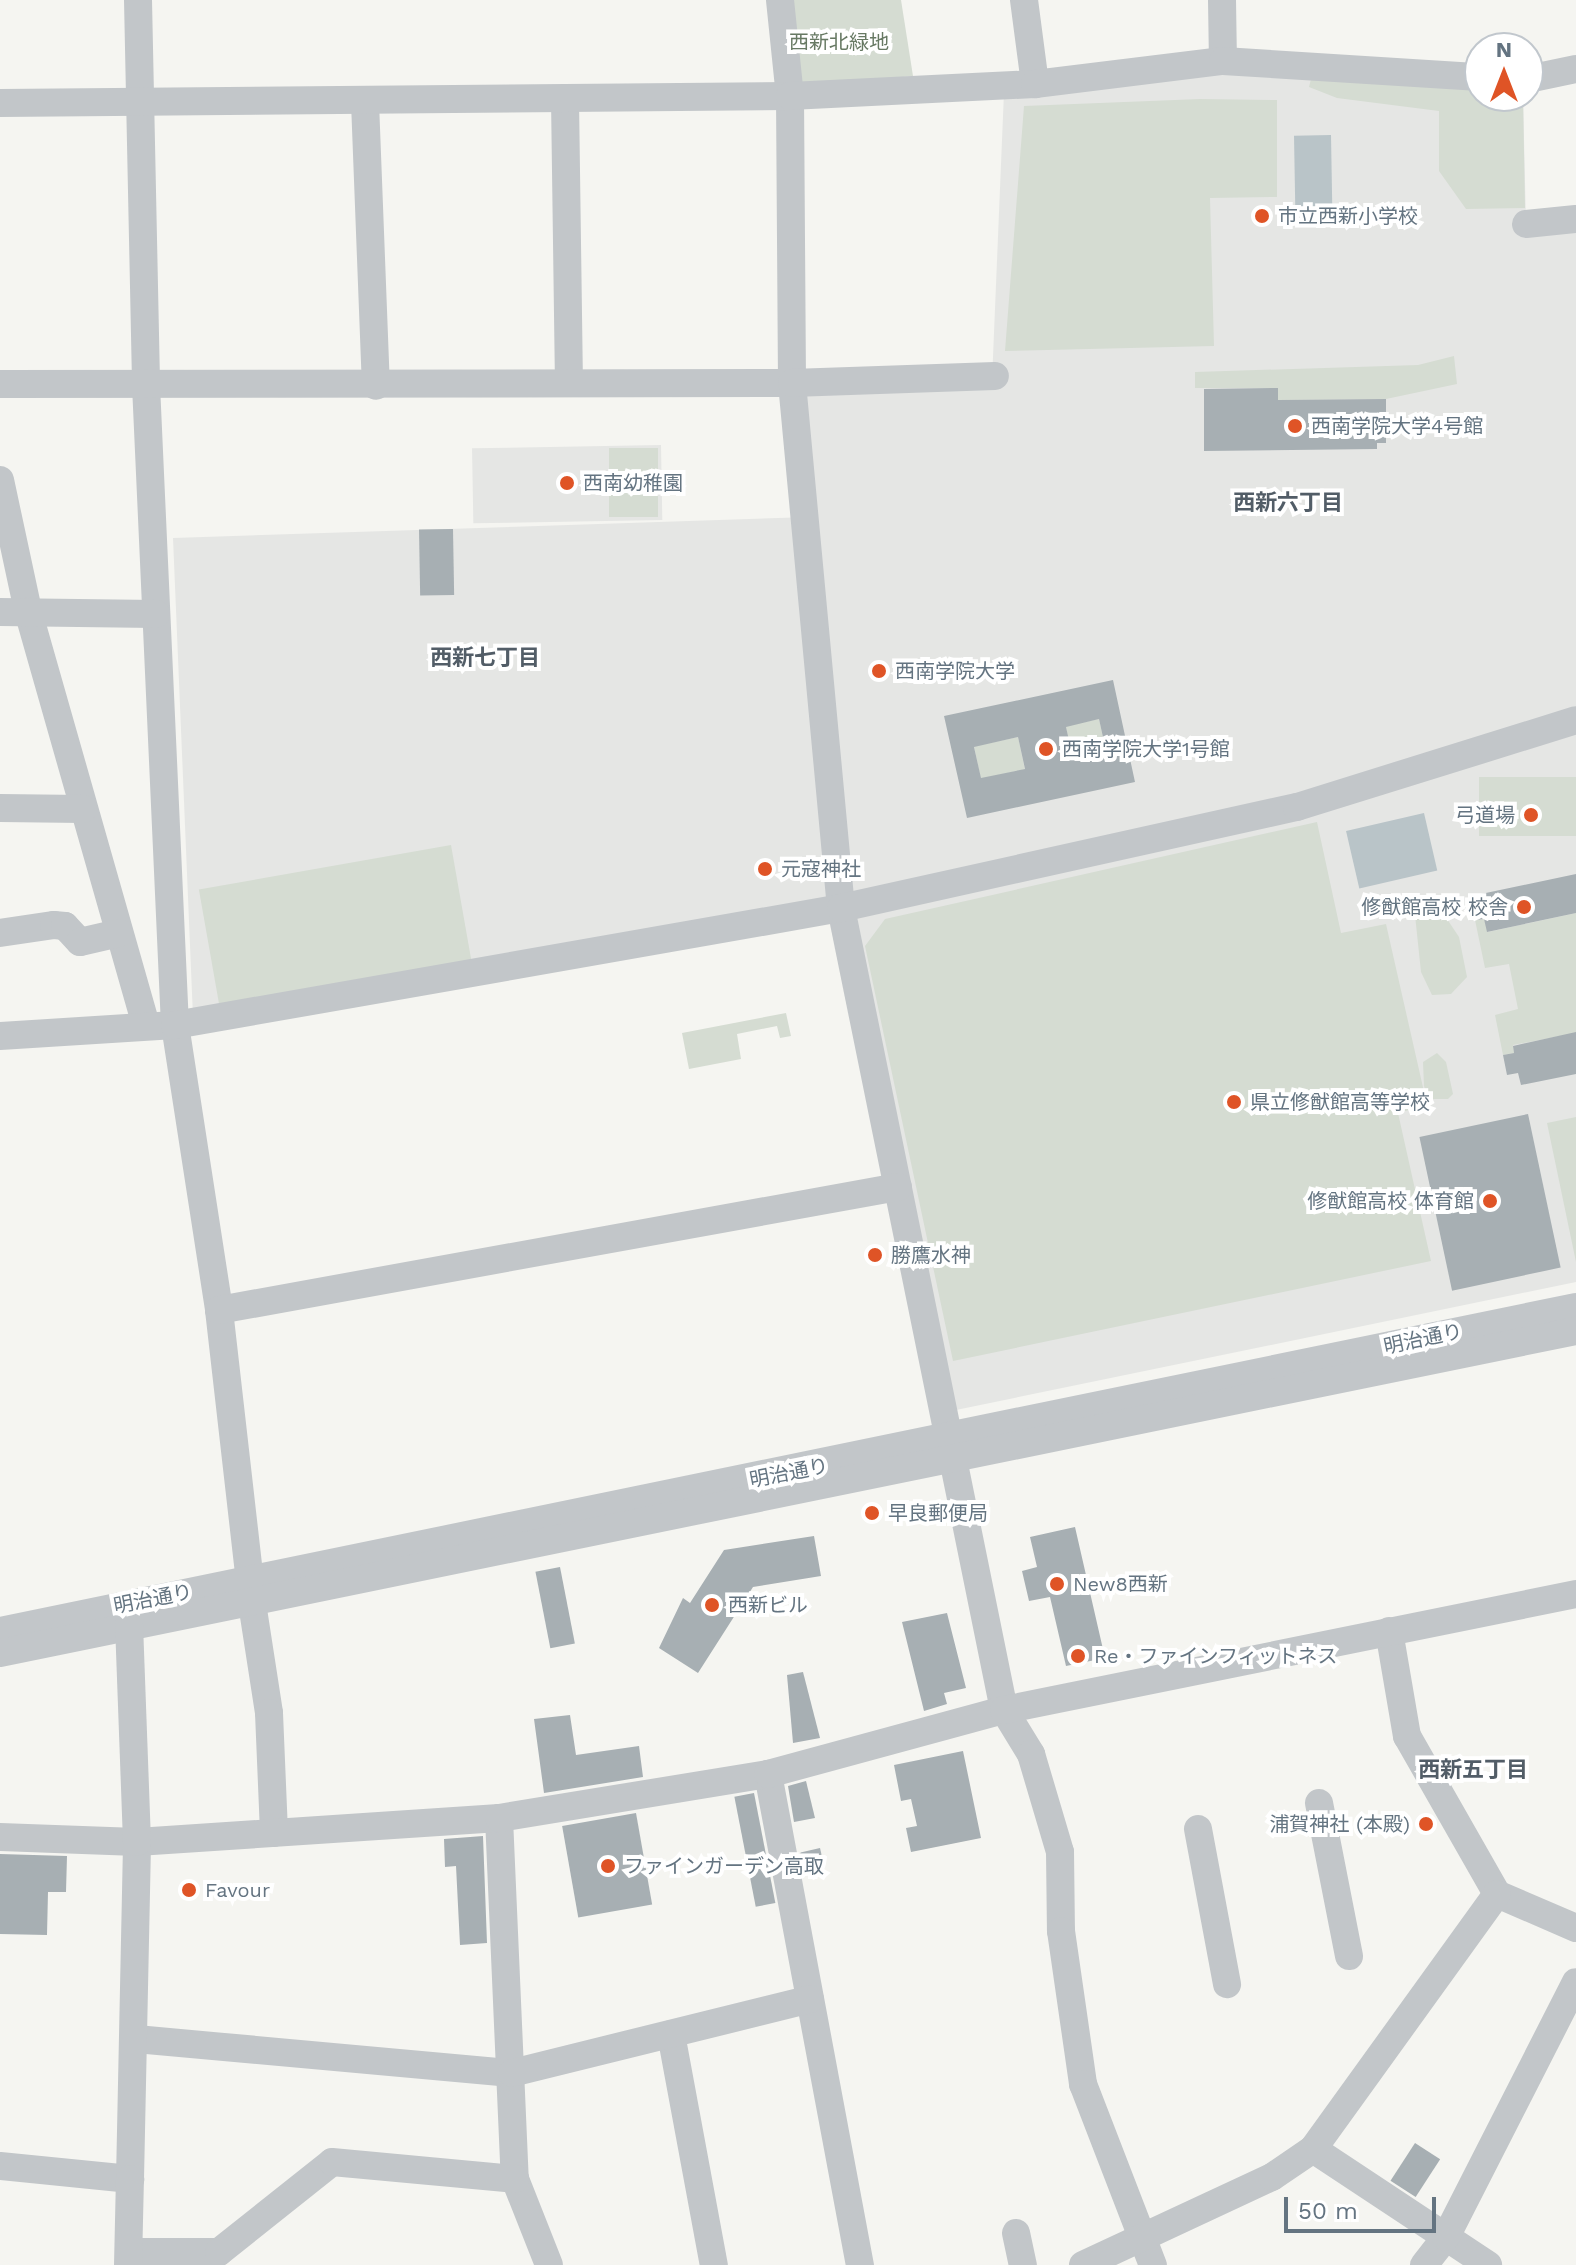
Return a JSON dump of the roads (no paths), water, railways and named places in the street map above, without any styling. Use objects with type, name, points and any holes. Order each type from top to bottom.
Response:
[{"type":"street","points":[[138,0],[146,385],[175,1025],[219,1310],[251,1591],[269,1713],[274,1833]]},
{"type":"street","points":[[780,0],[790,96],[792,383],[841,908],[1004,1710],[1031,1754],[1060,1852],[1061,1931],[1083,2084],[1153,2265]]},
{"type":"street","points":[[1024,0],[1035,84]]},
{"type":"street","points":[[1222,0],[1223,61]]},
{"type":"street","points":[[0,103],[790,96],[1035,84],[1223,61],[1464,76]]},
{"type":"street","points":[[1544,76],[1576,69]]},
{"type":"street","points":[[565,99],[569,381]]},
{"type":"street","points":[[365,102],[376,386]]},
{"type":"street","points":[[1526,224],[1576,219]]},
{"type":"street","points":[[0,384],[376,386],[569,381],[792,383],[995,376]]},
{"type":"street","points":[[0,480],[28,611],[146,1026]]},
{"type":"street","points":[[0,612],[156,614]]},
{"type":"street","points":[[0,1036],[175,1025],[841,908],[1297,807],[1576,720]]},
{"type":"street","points":[[0,808],[83,809]]},
{"type":"street","points":[[0,933],[65,926],[80,942],[119,933]]},
{"type":"street","points":[[219,1310],[898,1187]]},
{"type":"street","name":"明治通り","points":[[951,1450],[1576,1307]]},
{"type":"street","name":"明治通り","points":[[2,1642],[951,1450],[1576,1331]]},
{"type":"street","name":"明治通り","points":[[2,1642],[129,1624],[251,1591]]},
{"type":"street","points":[[0,1837],[137,1842],[499,1818],[768,1774],[1004,1710],[1576,1594]]},
{"type":"street","points":[[129,1624],[137,1842],[136,2039],[129,2258],[219,2252],[332,2162],[515,2179]]},
{"type":"street","points":[[1389,1631],[1407,1736],[1497,1894],[1576,1928]]},
{"type":"street","points":[[768,1774],[860,2265]]},
{"type":"street","points":[[1319,1803],[1349,1956]]},
{"type":"street","points":[[499,1818],[515,2179],[549,2265]]},
{"type":"street","points":[[1198,1829],[1227,1984]]},
{"type":"street","points":[[1083,2265],[1272,2177],[1313,2149],[1497,1894]]},
{"type":"street","points":[[1424,2265],[1446,2237],[1576,1982]]},
{"type":"street","points":[[136,2039],[512,2073],[810,1999]]},
{"type":"street","points":[[671,2034],[714,2265]]},
{"type":"street","points":[[1313,2149],[1488,2265]]},
{"type":"street","points":[[0,2166],[130,2179]]},
{"type":"street","points":[[1016,2233],[1023,2265]]},
{"type":"place","name":"市立西新小学校","points":[[1262,216]]},
{"type":"place","name":"西南学院大学4号館","points":[[1295,426]]},
{"type":"place","name":"西南幼稚園","points":[[567,483]]},
{"type":"place","name":"西南学院大学","points":[[879,671]]},
{"type":"place","name":"西南学院大学1号館","points":[[1046,749]]},
{"type":"place","name":"弓道場","points":[[1531,815]]},
{"type":"place","name":"元寇神社","points":[[765,869]]},
{"type":"place","name":"修猷館高校 校舎","points":[[1524,907]]},
{"type":"place","name":"県立修猷館高等学校","points":[[1234,1102]]},
{"type":"place","name":"修猷館高校 体育館","points":[[1490,1201]]},
{"type":"place","name":"勝鷹水神","points":[[875,1255]]},
{"type":"place","name":"早良郵便局","points":[[872,1513]]},
{"type":"place","name":"New8西新","points":[[1057,1584]]},
{"type":"place","name":"西新ビル","points":[[712,1605]]},
{"type":"place","name":"Re・ファインフィットネス","points":[[1078,1656]]},
{"type":"place","name":"浦賀神社 (本殿)","points":[[1426,1824]]},
{"type":"place","name":"ファインガーデン高取","points":[[608,1866]]},
{"type":"place","name":"Favour","points":[[189,1890]]},
{"type":"district","name":"西新六丁目","points":[[1288,503]]},
{"type":"district","name":"西新七丁目","points":[[485,658]]},
{"type":"district","name":"西新五丁目","points":[[1473,1770]]},
{"type":"park label","name":"西新北緑地","points":[[839,42]]}]
